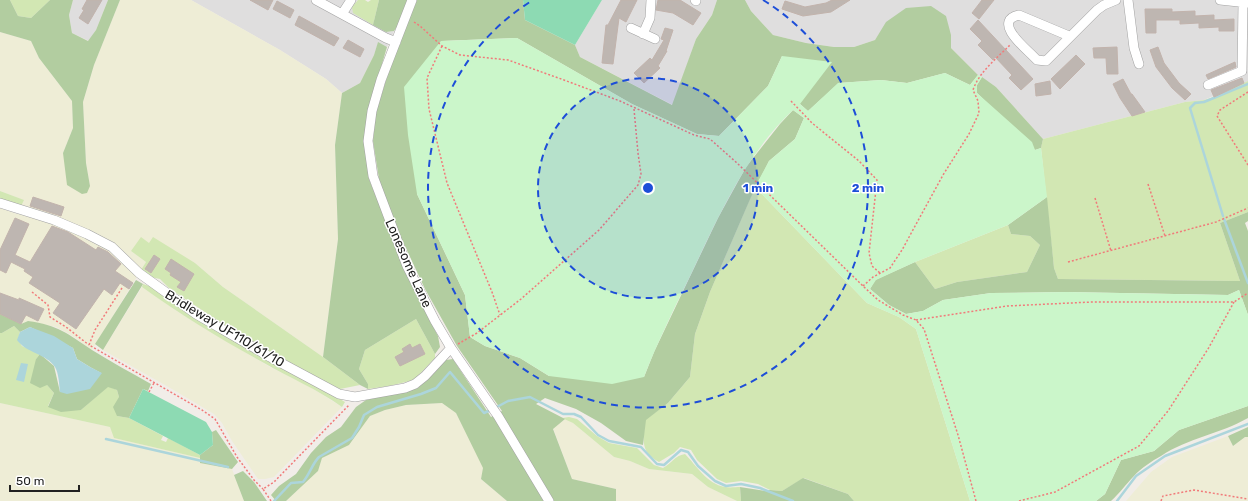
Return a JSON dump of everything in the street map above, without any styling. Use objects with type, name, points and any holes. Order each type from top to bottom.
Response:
[{"type":"street","points":[[316,0],[396,42]]},
{"type":"street","points":[[342,14],[351,0]]},
{"type":"street","name":"Lonesome Lane","points":[[412,0],[381,80],[372,111],[368,141],[373,176],[408,266],[435,321],[451,348],[498,416],[549,501]]},
{"type":"street","points":[[643,34],[650,18],[651,0]]},
{"type":"street","points":[[1069,36],[1019,15],[1013,18],[1008,25],[1009,31],[1016,39],[1033,56],[1041,61],[1049,59],[1069,36],[1097,10],[1116,0]]},
{"type":"street","points":[[1128,0],[1134,48],[1139,64]]},
{"type":"street","points":[[1208,85],[1242,70],[1246,3],[1220,0]]},
{"type":"street","points":[[631,28],[655,39]]},
{"type":"street","name":"Bridleway UF110/61/10","points":[[0,203],[54,220],[87,234],[112,247],[139,273],[196,314],[254,348],[340,394],[355,397],[405,388],[415,384],[425,376],[451,348]]},
{"type":"path","points":[[406,17],[420,26],[442,46],[460,56],[508,60],[564,80],[634,108],[694,135],[710,139],[737,163],[862,286],[878,300],[903,315],[916,320],[1007,306],[1092,302],[1234,302]]},
{"type":"path","points":[[862,286],[872,277],[890,268],[902,250],[943,175],[969,134],[979,113],[978,101],[972,90],[975,82],[1016,39]]},
{"type":"path","points":[[442,46],[427,78],[429,109],[447,183],[500,315]]},
{"type":"path","points":[[1248,92],[1220,110],[1217,116],[1248,165]]},
{"type":"path","points":[[792,101],[812,122],[859,161],[877,180],[869,253],[872,266],[880,273]]},
{"type":"path","points":[[451,348],[477,333],[521,299],[599,230],[638,185],[641,174],[634,108]]},
{"type":"path","points":[[1148,184],[1165,236]]},
{"type":"path","points":[[1095,198],[1111,251]]},
{"type":"path","points":[[1068,262],[1224,219],[1248,208]]},
{"type":"path","points":[[89,345],[95,330],[122,288]]},
{"type":"path","points":[[32,292],[48,305],[50,317],[66,327],[89,345],[215,419],[237,457],[271,501]]},
{"type":"path","points":[[1020,501],[1055,492],[1139,446],[1168,411],[1208,349],[1234,302],[1248,293]]},
{"type":"path","points":[[916,320],[924,330],[958,435],[976,501]]},
{"type":"path","points":[[149,392],[154,383]]},
{"type":"path","points":[[263,489],[274,482],[345,410],[355,397]]},
{"type":"path","points":[[1161,501],[1163,496],[1194,490],[1248,499]]},
{"type":"shaded area","points":[[73,0],[108,0],[96,30],[89,41],[72,33],[69,15]]},
{"type":"shaded area","points":[[191,0],[358,0],[356,2],[386,32],[394,31],[387,47],[378,43],[374,55],[360,83],[342,93],[326,79],[280,50]]},
{"type":"shaded area","points":[[602,0],[717,0],[712,15],[696,39],[673,105],[580,57],[575,45]]},
{"type":"shaded area","points":[[745,0],[1248,0],[1248,81],[1204,100],[1185,102],[1043,139],[996,87],[978,75],[951,48],[951,35],[887,22],[875,40],[854,47],[834,47],[806,43],[773,35],[751,11]]},
{"type":"green space","points":[[0,0],[10,0],[18,16],[31,18],[50,0],[73,0],[69,15],[72,33],[88,41],[96,30],[108,0],[120,0],[94,65],[83,102],[86,163],[90,186],[87,193],[82,194],[67,185],[63,153],[73,128],[72,101],[39,58],[31,41],[0,32]]},
{"type":"green space","points":[[10,0],[50,0],[31,18],[18,16]]},
{"type":"green space","points":[[120,0],[191,0],[280,50],[326,79],[342,93],[335,145],[338,239],[323,357],[223,287],[195,263],[149,243],[131,251],[146,262],[92,350],[71,335],[56,327],[28,321],[21,324],[0,314],[0,208],[17,214],[23,200],[0,191],[0,32],[31,41],[39,58],[72,101],[73,128],[63,153],[90,186],[86,163],[83,102],[94,65]]},
{"type":"green space","points":[[358,0],[365,0],[368,2],[371,0],[379,0],[373,25],[353,13],[352,7]]},
{"type":"green space","points":[[379,0],[407,0],[401,21],[394,31],[386,32],[373,25]]},
{"type":"green space","points":[[417,0],[523,0],[525,20],[575,45],[580,57],[672,105],[696,39],[712,15],[717,0],[745,0],[751,11],[773,35],[806,43],[834,47],[854,47],[875,40],[886,22],[906,8],[931,6],[946,16],[951,35],[951,48],[978,75],[970,85],[945,73],[907,83],[881,80],[839,83],[808,111],[800,104],[782,56],[768,86],[719,136],[697,134],[632,104],[517,38],[441,41],[417,194],[465,295],[470,337],[485,346],[520,358],[549,376],[644,377],[654,352],[718,218],[746,167],[793,110],[804,118],[795,139],[769,161],[751,197],[710,292],[695,334],[690,377],[668,403],[646,420],[643,445],[626,441],[601,423],[576,409],[545,398],[536,404],[565,419],[553,429],[572,479],[616,489],[616,501],[507,501],[481,479],[483,468],[456,413],[442,403],[406,405],[385,410],[370,416],[349,445],[322,458],[318,471],[286,501],[276,501],[271,495],[279,486],[296,474],[311,453],[326,437],[341,427],[356,407],[366,400],[418,388],[446,360],[453,359],[491,417],[502,411],[457,346],[425,289],[396,227],[379,179],[373,141],[376,113],[390,67]]},
{"type":"green space","points":[[523,0],[602,0],[575,45],[525,20]]},
{"type":"green space","points":[[517,38],[632,104],[697,134],[719,136],[768,86],[782,56],[832,62],[800,104],[808,111],[838,83],[881,80],[907,83],[945,73],[970,85],[978,75],[982,77],[977,85],[977,93],[1032,142],[1035,150],[1041,148],[1047,197],[1008,225],[915,262],[876,280],[870,289],[889,305],[906,314],[923,311],[943,300],[991,293],[1067,292],[1228,295],[1239,290],[1248,315],[1248,406],[1179,430],[1154,451],[1121,460],[1105,494],[1096,501],[970,501],[916,329],[899,317],[867,303],[755,187],[769,161],[795,139],[804,118],[793,110],[776,127],[761,146],[723,207],[673,311],[644,377],[612,384],[549,376],[520,358],[485,346],[470,337],[465,295],[417,194],[408,135],[404,87],[441,41]]},
{"type":"green space","points":[[378,42],[387,47],[370,105],[364,141],[369,179],[411,284],[438,336],[440,347],[435,354],[416,319],[365,350],[359,369],[368,384],[368,389],[360,385],[323,357],[338,239],[335,145],[342,93],[360,83],[374,55]]},
{"type":"green space","points":[[982,77],[996,87],[1043,139],[1041,148],[1035,150],[977,93],[977,85]]},
{"type":"green space","points":[[1248,81],[1248,212],[1220,223],[1240,281],[1058,279],[1054,268],[1041,148],[1043,139],[1185,102],[1204,100],[1214,97]]},
{"type":"green space","points":[[755,187],[867,303],[899,317],[916,329],[970,501],[854,501],[848,494],[804,478],[782,491],[770,490],[758,484],[741,481],[726,483],[717,479],[697,460],[691,450],[680,447],[674,453],[659,462],[648,454],[644,444],[645,420],[668,403],[690,377],[695,334],[710,292]]},
{"type":"green space","points":[[0,191],[24,200],[21,206],[0,201]]},
{"type":"green space","points":[[1047,197],[1054,268],[1058,279],[1240,281],[1220,223],[1248,212],[1248,221],[1245,223],[1248,231],[1248,315],[1239,290],[1228,295],[1067,292],[991,293],[943,300],[923,311],[906,314],[889,305],[870,289],[875,280],[915,262],[935,289],[957,282],[1027,272],[1040,245],[1030,236],[1011,234],[1008,225]]},
{"type":"green space","points":[[1008,225],[1011,234],[1030,236],[1040,245],[1027,272],[957,282],[935,289],[915,262]]},
{"type":"green space","points":[[141,237],[149,243],[153,237],[195,263],[223,287],[323,357],[360,385],[340,389],[269,353],[263,345],[246,339],[170,289],[160,279],[150,277],[141,270],[146,262],[131,251]]},
{"type":"green space","points":[[136,280],[143,284],[103,350],[95,344]]},
{"type":"green space","points":[[143,284],[152,287],[303,380],[315,384],[345,402],[342,407],[202,327],[142,287]]},
{"type":"green space","points":[[142,287],[178,312],[270,367],[310,387],[342,407],[274,477],[258,479],[232,441],[222,423],[214,414],[103,350]]},
{"type":"green space","points":[[0,314],[21,324],[28,321],[47,325],[62,331],[151,384],[148,391],[143,389],[129,418],[117,416],[113,407],[119,397],[117,390],[108,387],[81,410],[61,412],[48,407],[54,393],[47,385],[40,388],[30,383],[36,359],[40,354],[54,366],[60,392],[101,373],[77,359],[73,348],[30,327],[20,332],[14,326],[0,333]]},
{"type":"green space","points":[[416,319],[435,354],[435,358],[414,380],[368,389],[368,384],[359,369],[365,350]]},
{"type":"green space","points":[[14,326],[20,332],[18,340],[22,346],[40,354],[36,359],[47,385],[54,393],[48,406],[81,410],[108,386],[117,390],[119,397],[117,416],[129,418],[163,436],[161,440],[166,442],[168,438],[200,455],[200,458],[114,438],[110,427],[0,403],[0,333]]},
{"type":"green space","points":[[143,389],[206,422],[212,432],[213,445],[200,455],[129,418]]},
{"type":"green space","points":[[0,403],[110,427],[115,438],[200,458],[200,463],[232,469],[244,501],[0,501]]},
{"type":"green space","points":[[442,403],[456,413],[484,468],[481,479],[507,501],[286,501],[318,471],[322,458],[349,445],[370,416],[385,410],[406,405]]},
{"type":"green space","points":[[1248,406],[1248,418],[1171,450],[1150,462],[1140,470],[1111,501],[1096,501],[1105,494],[1121,460],[1154,451],[1179,430]]},
{"type":"green space","points":[[569,417],[577,419],[597,436],[609,443],[637,448],[654,465],[663,468],[678,456],[685,454],[702,474],[713,482],[725,487],[740,487],[741,501],[737,501],[708,487],[692,474],[649,469],[630,461],[614,457],[573,423],[562,418]]},
{"type":"green space","points":[[565,419],[573,423],[614,457],[630,461],[649,469],[692,474],[708,487],[737,501],[616,501],[616,489],[572,479],[553,428]]},
{"type":"green space","points":[[1248,427],[1248,437],[1245,437],[1233,446],[1228,436]]},
{"type":"green space","points":[[216,430],[238,462],[232,469],[200,463],[200,455],[213,445],[212,432]]},
{"type":"green space","points":[[1228,436],[1233,446],[1245,437],[1248,437],[1248,501],[1126,501],[1151,472],[1172,457]]},
{"type":"green space","points":[[243,471],[254,482],[267,501],[244,501],[234,475]]},
{"type":"green space","points":[[803,478],[848,494],[854,501],[741,501],[740,487],[766,491],[782,491]]},
{"type":"water","points":[[30,327],[54,336],[73,348],[77,359],[102,373],[90,389],[67,394],[60,392],[59,379],[55,367],[47,359],[26,348],[17,340],[20,332]]},
{"type":"water","points":[[21,363],[28,364],[24,382],[16,380]]},
{"type":"building","points":[[87,0],[102,0],[88,24],[79,18],[84,10],[82,9]]},
{"type":"building","points":[[250,0],[273,0],[268,10]]},
{"type":"building","points":[[621,0],[637,0],[626,22],[619,18],[613,64],[602,63],[606,25],[608,25]]},
{"type":"building","points":[[658,0],[680,0],[701,13],[693,25],[673,13],[656,10]]},
{"type":"building","points":[[832,0],[850,0],[831,12],[803,16],[782,9],[785,1],[805,7],[826,3]]},
{"type":"building","points":[[982,0],[994,0],[979,19],[972,13]]},
{"type":"building","points":[[277,1],[294,10],[290,18],[273,9]]},
{"type":"building","points":[[1145,9],[1172,9],[1172,12],[1195,11],[1195,16],[1214,15],[1214,20],[1234,19],[1234,31],[1219,31],[1219,27],[1199,28],[1199,23],[1180,24],[1180,20],[1156,20],[1156,33],[1146,33]]},
{"type":"building","points":[[299,16],[339,38],[334,46],[295,25]]},
{"type":"building","points":[[978,20],[1033,79],[1021,90],[1009,78],[1012,75],[995,57],[993,60],[978,45],[982,41],[970,29]]},
{"type":"building","points":[[665,28],[673,30],[667,51],[658,66],[660,68],[644,83],[634,73],[650,58],[652,60],[664,40],[661,39]]},
{"type":"building","points":[[348,40],[364,49],[360,57],[343,48]]},
{"type":"building","points":[[1117,47],[1118,74],[1107,74],[1106,58],[1094,58],[1093,48]]},
{"type":"building","points":[[1158,47],[1164,63],[1179,83],[1191,94],[1185,100],[1172,88],[1156,67],[1150,50]]},
{"type":"building","points":[[1076,55],[1085,64],[1060,89],[1051,79]]},
{"type":"building","points":[[1235,62],[1236,67],[1208,79],[1206,75]]},
{"type":"building","points":[[1242,78],[1244,83],[1214,97],[1211,90]]},
{"type":"building","points":[[1123,79],[1131,94],[1145,112],[1132,116],[1120,98],[1113,84]]},
{"type":"building","points":[[1050,81],[1051,94],[1036,96],[1035,84]]},
{"type":"building","points":[[33,197],[64,207],[61,216],[30,206]]},
{"type":"building","points":[[15,218],[29,224],[15,255],[30,262],[52,226],[68,232],[96,250],[98,247],[108,252],[121,264],[115,271],[133,283],[129,289],[120,283],[112,295],[104,289],[76,329],[53,313],[60,303],[29,283],[33,277],[24,271],[25,269],[11,262],[6,273],[0,270],[0,250]]},
{"type":"building","points":[[154,255],[160,259],[151,273],[145,269]]},
{"type":"building","points":[[171,259],[194,274],[184,291],[177,287],[181,282],[170,275],[171,273],[165,269]]},
{"type":"building","points":[[0,293],[19,300],[19,298],[44,309],[38,321],[26,315],[21,324],[0,314]]},
{"type":"building","points":[[410,344],[412,348],[420,344],[425,354],[400,366],[395,357],[404,352],[402,349]]},
{"type":"waterway","points":[[1223,216],[1190,108],[1195,103],[1204,102],[1248,84]]},
{"type":"waterway","points":[[1224,219],[1248,283]]},
{"type":"waterway","points":[[274,501],[291,483],[303,482],[319,457],[352,438],[364,415],[377,407],[436,388],[450,372],[484,413],[491,410]]},
{"type":"waterway","points":[[495,408],[508,401],[530,397],[563,414],[574,414],[581,417],[598,435],[609,441],[641,447],[657,464],[664,465],[681,450],[688,452],[698,466],[715,481],[726,486],[741,484],[760,488],[793,501]]},
{"type":"waterway","points":[[1117,501],[1136,476],[1165,456],[1248,424]]},
{"type":"waterway","points":[[106,439],[228,467]]}]
